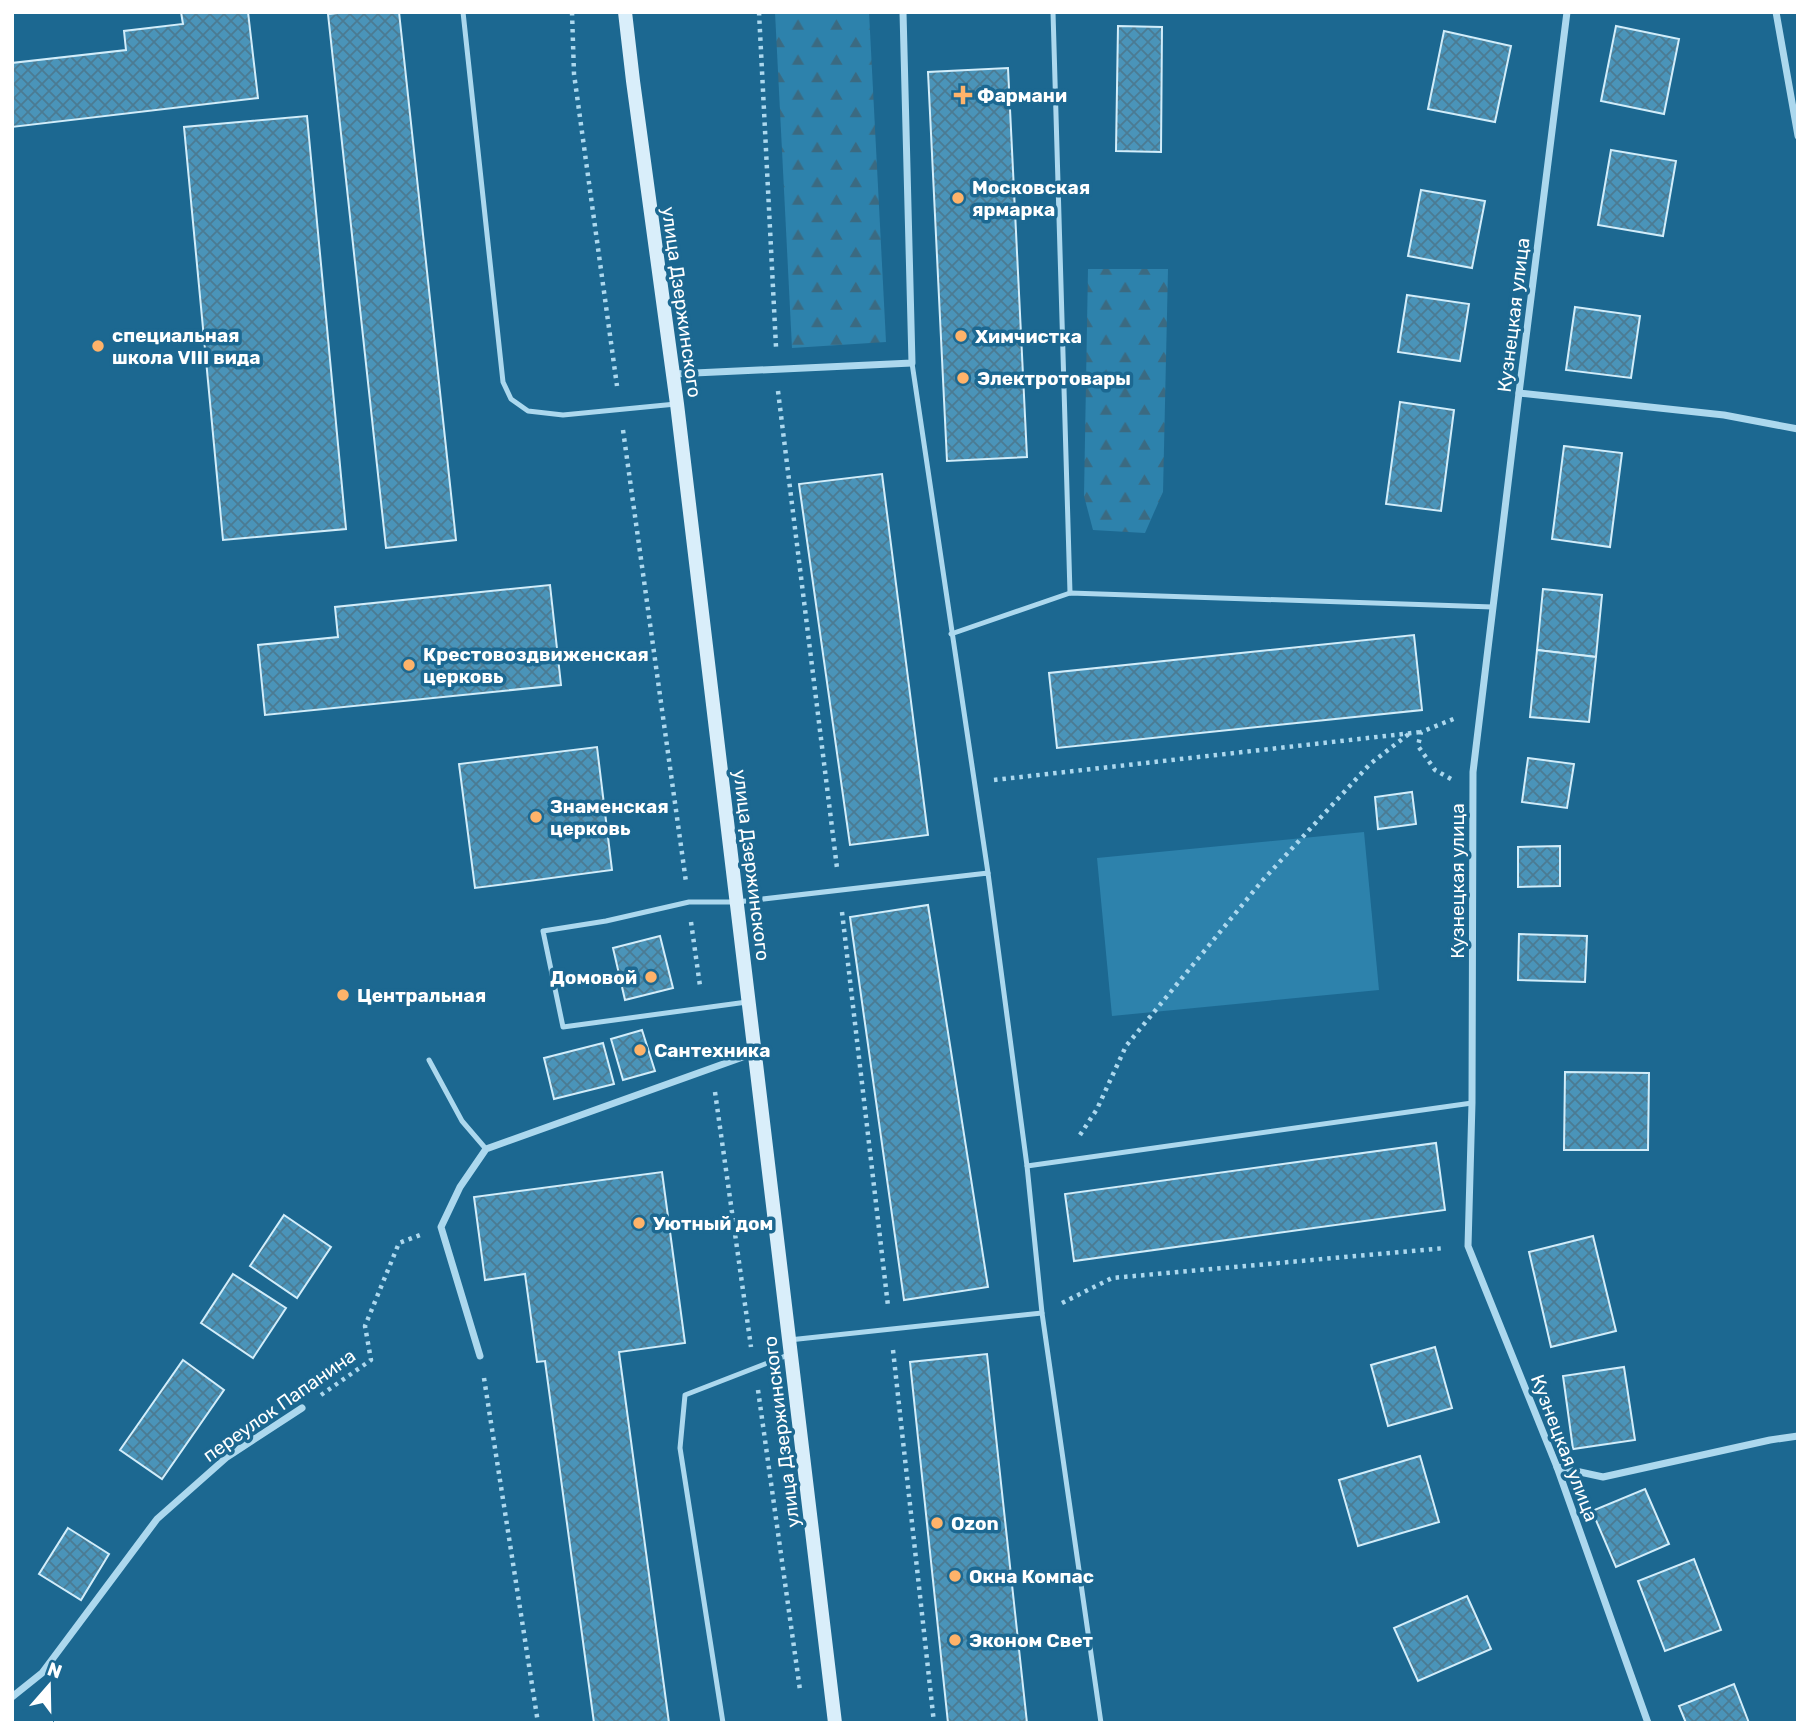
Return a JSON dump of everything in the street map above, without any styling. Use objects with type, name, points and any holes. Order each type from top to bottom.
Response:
[{"type":"main road","name":"улица Дзержинского","points":[[625,12],[677,404],[835,1723]]},
{"type":"street","points":[[673,374],[912,363],[903,12]]},
{"type":"street","name":"Кузнецкая улица","points":[[1567,12],[1473,772],[1472,1103],[1468,1246],[1557,1467],[1648,1723]]},
{"type":"street","points":[[1776,12],[1798,136]]},
{"type":"street","points":[[1519,393],[1724,415],[1798,429]]},
{"type":"street","points":[[480,1356],[441,1227],[460,1187],[486,1149],[755,1053]]},
{"type":"street","name":"переулок Папанина","points":[[12,1697],[42,1674],[157,1519],[227,1457],[303,1408]]},
{"type":"street","points":[[1557,1467],[1603,1477],[1798,1436]]},
{"type":"lane","points":[[463,12],[503,382],[511,399],[528,411],[563,415],[677,404]]},
{"type":"lane","points":[[1053,12],[1070,593]]},
{"type":"lane","points":[[912,363],[988,873],[1027,1166],[1042,1312],[1101,1723]]},
{"type":"lane","points":[[951,634],[1070,593],[1493,607]]},
{"type":"lane","points":[[749,1002],[562,1027],[544,931],[606,921],[688,902],[737,902],[988,873]]},
{"type":"lane","points":[[429,1060],[462,1121],[486,1149]]},
{"type":"lane","points":[[1027,1166],[1472,1103]]},
{"type":"lane","points":[[723,1723],[680,1448],[685,1395],[755,1368],[790,1347],[1042,1312]]},
{"type":"path","points":[[572,12],[574,74],[703,1009]]},
{"type":"path","points":[[974,783],[1421,732],[1480,710]]},
{"type":"path","points":[[1421,732],[1418,746],[1435,770],[1473,791]]},
{"type":"path","points":[[1065,1160],[1097,1109],[1126,1046],[1262,881],[1370,764],[1410,733]]},
{"type":"path","points":[[711,1069],[801,1695]]},
{"type":"path","name":"переулок Папанина","points":[[303,1408],[371,1360],[365,1326],[399,1243],[441,1227]]},
{"type":"path","points":[[1042,1312],[1112,1278],[1468,1246]]},
{"type":"path","points":[[480,1356],[538,1723]]},
{"type":"green space","points":[[775,12],[869,12],[886,342],[792,348]]},
{"type":"green space","points":[[1088,269],[1168,269],[1163,492],[1145,533],[1093,530],[1084,496]]},
{"type":"green space","points":[[1364,832],[1379,990],[1112,1016],[1097,858]]},
{"type":"building","points":[[181,12],[248,12],[258,98],[12,127],[12,63],[126,50],[124,31],[183,24]]},
{"type":"building","points":[[399,12],[456,540],[386,548],[328,14]]},
{"type":"building","points":[[1118,26],[1162,27],[1161,152],[1116,151]]},
{"type":"building","points":[[1616,26],[1679,39],[1664,114],[1601,101]]},
{"type":"building","points":[[1444,31],[1511,46],[1495,122],[1428,109]]},
{"type":"building","points":[[1008,68],[1027,457],[947,461],[928,72]]},
{"type":"building","points":[[307,116],[346,529],[223,540],[184,127]]},
{"type":"building","points":[[1611,150],[1676,161],[1663,236],[1598,225]]},
{"type":"building","points":[[1421,190],[1485,201],[1472,268],[1408,256]]},
{"type":"building","points":[[1407,295],[1469,304],[1460,361],[1398,352]]},
{"type":"building","points":[[1575,307],[1640,316],[1631,378],[1566,370]]},
{"type":"building","points":[[1400,402],[1454,410],[1441,511],[1386,504]]},
{"type":"building","points":[[1564,446],[1622,453],[1610,547],[1552,539]]},
{"type":"building","points":[[882,474],[928,835],[850,845],[799,484]]},
{"type":"building","name":"Крестовоздвиженская церковь","points":[[550,585],[561,685],[265,715],[258,645],[338,637],[335,607]]},
{"type":"building","points":[[1543,589],[1602,595],[1596,657],[1537,650]]},
{"type":"building","points":[[1414,635],[1422,710],[1057,748],[1049,673]]},
{"type":"building","points":[[1537,650],[1596,657],[1589,722],[1530,717]]},
{"type":"building","name":"Знаменская церковь","points":[[597,747],[612,870],[475,888],[459,764]]},
{"type":"building","points":[[1528,758],[1574,764],[1567,808],[1522,802]]},
{"type":"building","points":[[1412,792],[1416,824],[1378,829],[1375,797]]},
{"type":"building","points":[[1560,846],[1560,886],[1518,887],[1518,847]]},
{"type":"building","points":[[928,905],[988,1287],[904,1300],[850,917]]},
{"type":"building","points":[[1519,934],[1587,936],[1585,982],[1518,980]]},
{"type":"building","points":[[660,936],[673,988],[625,1000],[613,948]]},
{"type":"building","points":[[642,1030],[655,1071],[623,1080],[611,1039]]},
{"type":"building","points":[[603,1043],[614,1084],[554,1099],[544,1058]]},
{"type":"building","points":[[1565,1072],[1649,1073],[1648,1150],[1564,1150]]},
{"type":"building","points":[[1436,1143],[1445,1210],[1074,1261],[1065,1194]]},
{"type":"building","points":[[662,1172],[685,1343],[619,1352],[669,1723],[594,1723],[545,1361],[537,1362],[525,1274],[485,1280],[474,1197]]},
{"type":"building","points":[[284,1215],[331,1247],[297,1298],[250,1266]]},
{"type":"building","points":[[1593,1236],[1616,1331],[1551,1347],[1529,1252]]},
{"type":"building","points":[[233,1274],[286,1308],[253,1358],[201,1323]]},
{"type":"building","points":[[1435,1347],[1452,1408],[1388,1426],[1371,1365]]},
{"type":"building","points":[[987,1354],[1027,1723],[948,1723],[910,1362]]},
{"type":"building","points":[[183,1360],[224,1390],[162,1479],[120,1450]]},
{"type":"building","points":[[1624,1367],[1635,1440],[1573,1449],[1563,1376]]},
{"type":"building","points":[[1420,1456],[1439,1522],[1358,1546],[1339,1480]]},
{"type":"building","points":[[1645,1489],[1669,1544],[1616,1567],[1592,1511]]},
{"type":"building","points":[[68,1528],[109,1554],[81,1600],[39,1574]]},
{"type":"building","points":[[1694,1559],[1721,1630],[1665,1651],[1638,1581]]},
{"type":"building","points":[[1467,1596],[1491,1649],[1418,1681],[1394,1628]]},
{"type":"building","points":[[1734,1684],[1749,1723],[1686,1723],[1679,1706]]},
{"type":"place","name":"Фармани","points":[[963,95]]},
{"type":"place","name":"Московская ярмарка","points":[[958,198]]},
{"type":"place","name":"Химчистка","points":[[961,336]]},
{"type":"place","name":"специальная школа VIII вида","points":[[98,346]]},
{"type":"place","name":"Электротовары","points":[[963,378]]},
{"type":"place","name":"Крестовоздвиженская церковь","points":[[409,665]]},
{"type":"place","name":"Знаменская церковь","points":[[536,817]]},
{"type":"place","name":"Домовой","points":[[651,977]]},
{"type":"place","name":"Центральная","points":[[343,995]]},
{"type":"place","name":"Сантехника","points":[[640,1050]]},
{"type":"place","name":"Уютный дом","points":[[639,1223]]},
{"type":"place","name":"Ozon","points":[[937,1523]]},
{"type":"place","name":"Окна Компас","points":[[955,1576]]},
{"type":"place","name":"Эконом Свет","points":[[955,1640]]}]
